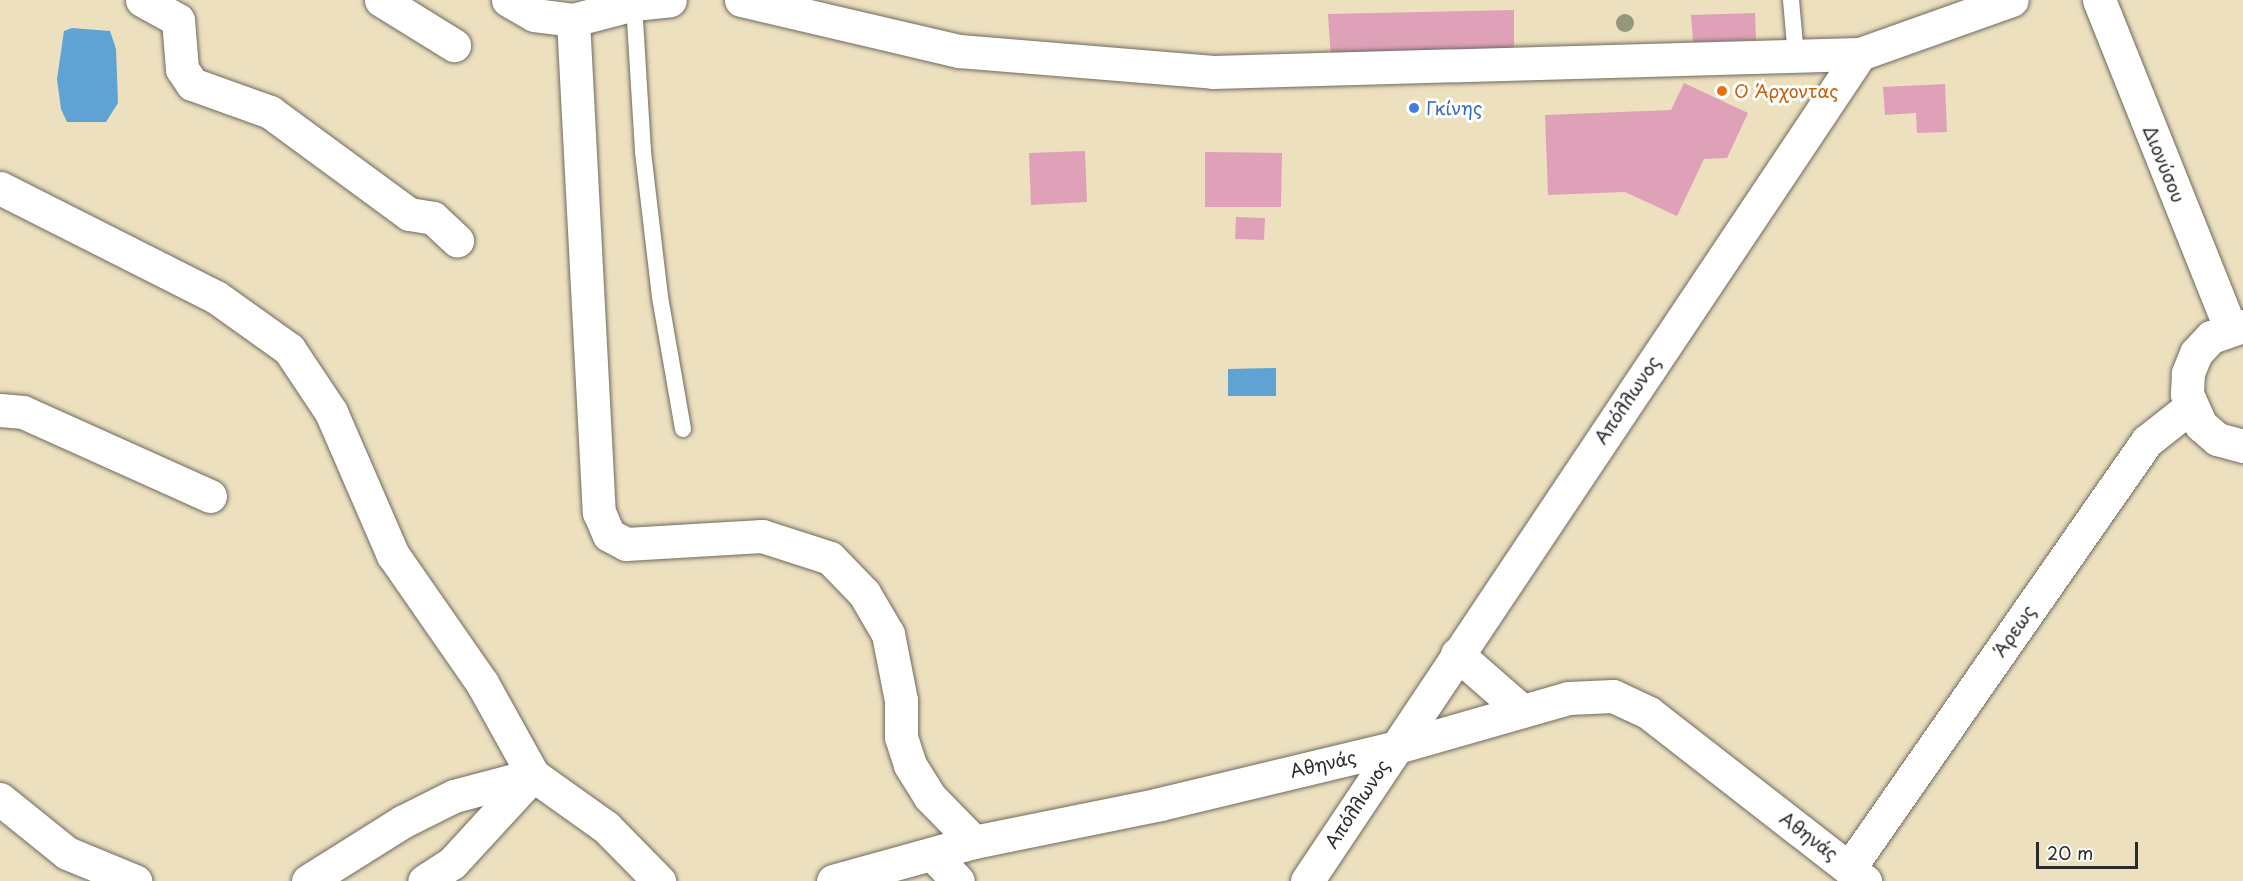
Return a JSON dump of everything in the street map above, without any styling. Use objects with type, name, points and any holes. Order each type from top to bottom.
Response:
[{"type":"street","points":[[142,0],[178,20],[182,69],[192,84],[270,112],[409,214],[433,218],[458,240]]},
{"type":"street","points":[[381,0],[454,45]]},
{"type":"street","points":[[508,0],[534,15],[573,20],[634,4],[670,0]]},
{"type":"street","points":[[741,0],[959,51],[1213,72],[1860,54],[2012,0]]},
{"type":"street","name":"Διονύσου","points":[[2099,0],[2236,327],[2211,337],[2196,353],[2188,373],[2190,407]]},
{"type":"street","points":[[573,20],[599,512],[609,535],[626,544],[762,536],[830,558],[864,592],[888,634],[901,700],[901,737],[910,765],[930,796],[974,842]]},
{"type":"street","name":"Απόλλωνος","points":[[1307,881],[1860,54]]},
{"type":"street","points":[[3,192],[216,297],[289,349],[331,412],[393,555],[482,684],[533,775],[606,827],[659,881]]},
{"type":"street","points":[[2190,407],[2201,425],[2217,439],[2243,446]]},
{"type":"street","name":"Άρεως","points":[[1857,874],[2146,441],[2190,407]]},
{"type":"street","points":[[0,410],[23,412],[210,496]]},
{"type":"street","points":[[1457,654],[1522,711]]},
{"type":"street","name":"Αθηνάς","points":[[833,881],[974,842],[1160,804],[1394,748],[1568,698],[1613,696],[1649,713],[1857,874]]},
{"type":"street","points":[[308,881],[402,822],[454,796],[533,775]]},
{"type":"street","points":[[424,881],[452,863],[533,775]]},
{"type":"street","points":[[0,799],[67,853],[135,881]]},
{"type":"street","points":[[932,854],[958,881]]},
{"type":"lane","points":[[1791,0],[1796,56]]},
{"type":"lane","points":[[634,4],[645,164],[660,297],[683,429]]},
{"type":"water","points":[[72,28],[110,31],[116,49],[118,103],[106,122],[67,122],[61,109],[57,79],[64,31]]},
{"type":"water","points":[[1276,368],[1276,396],[1228,396],[1228,369]]},
{"type":"building","points":[[1514,10],[1514,60],[1331,60],[1328,14]]},
{"type":"building","points":[[1755,13],[1756,40],[1693,42],[1691,15]]},
{"type":"building","points":[[1684,83],[1748,113],[1727,158],[1704,159],[1677,216],[1625,192],[1548,195],[1545,115],[1671,110]]},
{"type":"building","points":[[1945,84],[1947,132],[1917,133],[1916,113],[1885,115],[1883,87]]},
{"type":"building","points":[[1085,151],[1087,202],[1031,205],[1029,153]]},
{"type":"building","points":[[1205,152],[1282,153],[1281,207],[1205,207]]},
{"type":"building","points":[[1236,217],[1265,218],[1264,240],[1235,239]]},
{"type":"place","name":"Ο Άρχοντας","points":[[1722,91]]},
{"type":"place","name":"Γκίνης","points":[[1414,108]]}]
